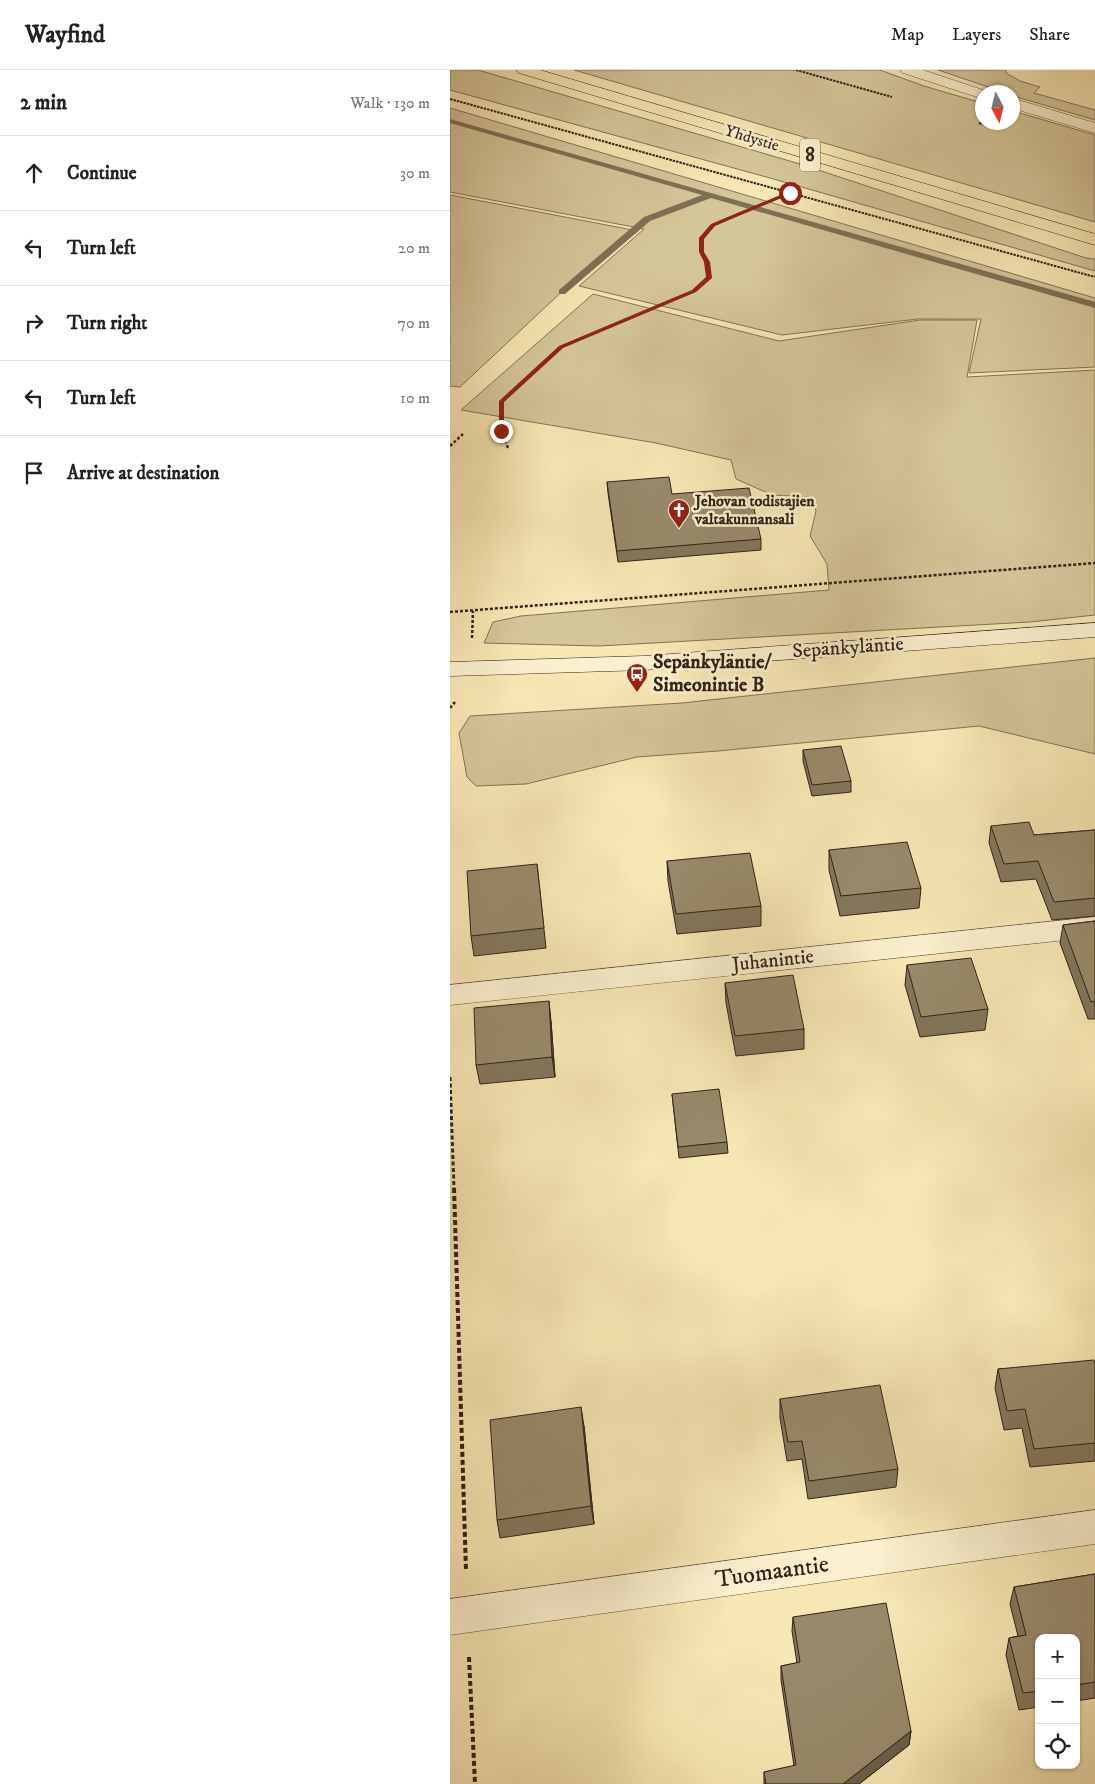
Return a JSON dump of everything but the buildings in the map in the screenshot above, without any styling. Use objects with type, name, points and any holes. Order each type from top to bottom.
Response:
[{"type":"highway","name":"Yhdystie","points":[[524,70],[1095,240]]},
{"type":"street","points":[[908,70],[975,92]]},
{"type":"street","points":[[1020,105],[1095,128]]},
{"type":"street","name":"Sepänkyläntie","points":[[450,669],[644,663],[1095,630]]},
{"type":"street","name":"Juhanintie","points":[[450,996],[1095,927]]},
{"type":"street","name":"Tuomaantie","points":[[459,1616],[1095,1527]]},
{"type":"path","points":[[450,99],[1095,277]]},
{"type":"path","points":[[508,448],[501,431],[502,402],[561,347],[694,291],[709,278],[707,262],[701,252],[702,238],[713,225],[790,193]]},
{"type":"path","points":[[450,446],[463,434]]},
{"type":"path","points":[[450,612],[1095,564]]},
{"type":"path","points":[[450,1077],[459,1616],[475,1784]]},
{"type":"shaded area","points":[[450,70],[478,70],[800,164],[1086,258],[1095,259],[1095,271],[770,178],[450,90]]},
{"type":"shaded area","points":[[574,70],[880,70],[924,86],[975,101],[975,130],[1020,130],[1020,113],[1095,135],[1095,222]]},
{"type":"shaded area","points":[[938,70],[1006,70],[1006,73],[1020,81],[1040,87],[1034,93],[1095,110],[1095,120],[1020,98],[1020,85],[982,85]]},
{"type":"shaded area","points":[[450,108],[1095,298],[1095,367],[969,373],[981,319],[918,319],[782,335],[579,286],[644,229],[450,192]]},
{"type":"shaded area","points":[[450,195],[638,231],[570,284],[460,387],[450,386]]},
{"type":"shaded area","points":[[593,294],[779,341],[920,320],[977,320],[967,377],[1095,370],[1095,615],[1030,622],[599,646],[484,643],[493,622],[521,616],[829,590],[827,564],[810,536],[816,511],[811,497],[772,495],[736,479],[731,460],[656,443],[461,410]]},
{"type":"shaded area","points":[[1095,658],[1095,754],[979,726],[637,757],[526,784],[476,786],[467,777],[459,733],[470,716],[682,703]]},
{"type":"waterway","points":[[450,121],[710,195]]},
{"type":"waterway","points":[[562,292],[647,219],[710,195]]},
{"type":"waterway","points":[[710,195],[1095,305]]},
{"type":"place","name":"Jehovan todistajien valtakunnansali","points":[[679,529]]},
{"type":"place","name":"Sepänkyläntie/ Simeonintie B","points":[[637,693]]},
{"type":"route","points":[[501,431],[502,402],[561,347],[611,324],[694,291],[709,278],[707,262],[701,252],[702,238],[713,225],[790,193]]}]
